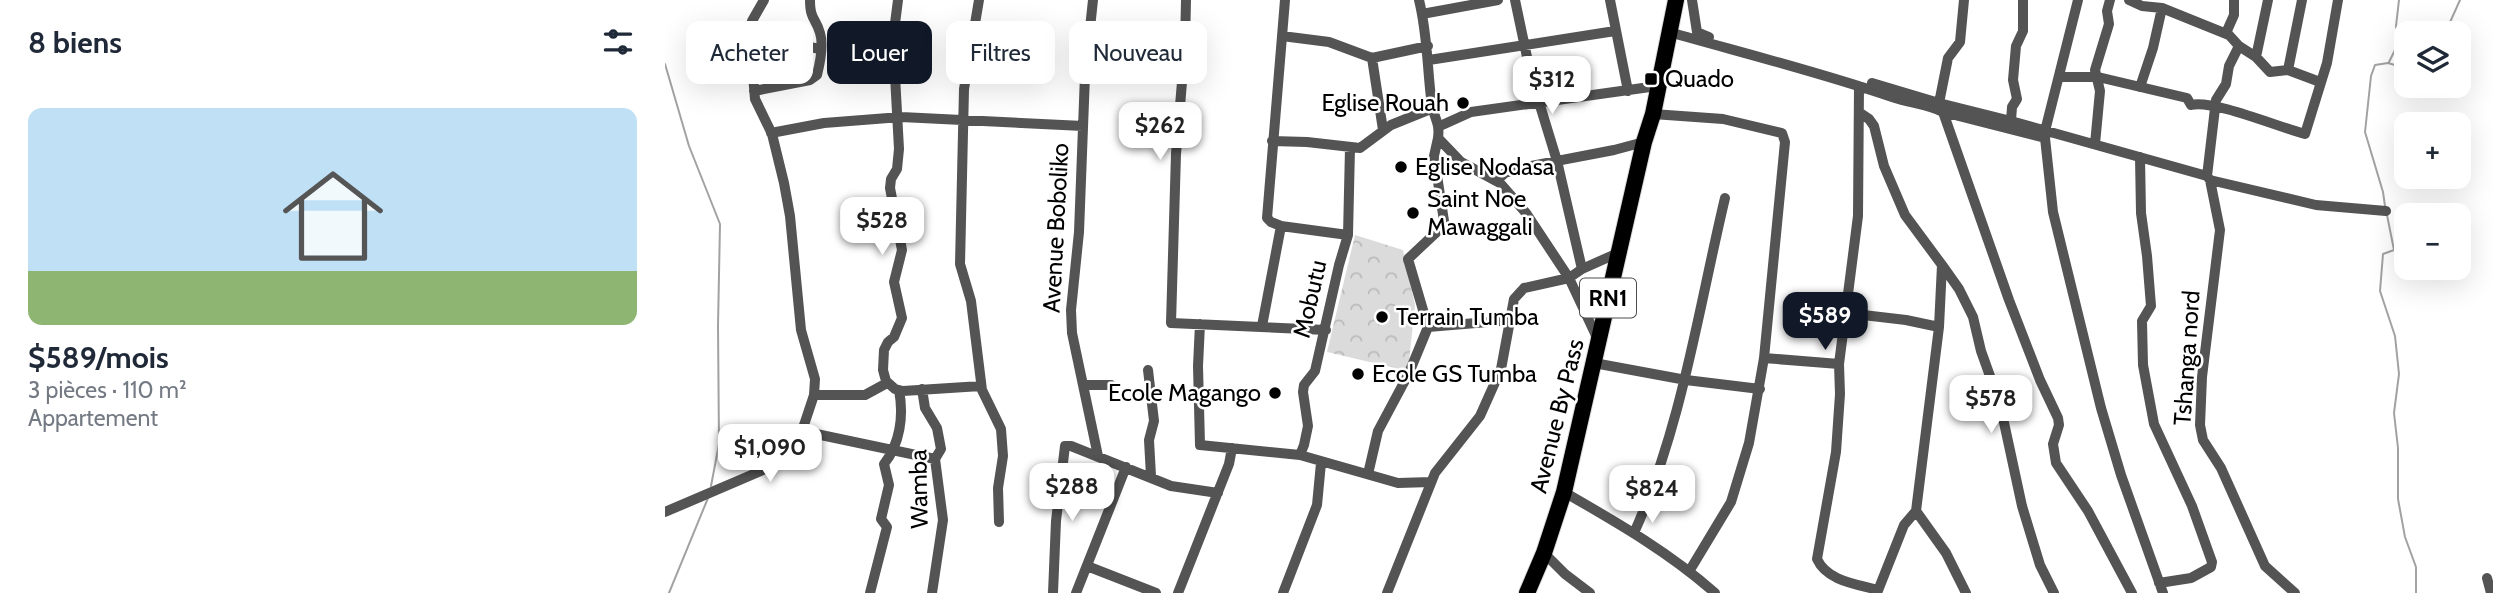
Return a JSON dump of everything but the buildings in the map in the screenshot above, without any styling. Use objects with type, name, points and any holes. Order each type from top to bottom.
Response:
[{"type":"highway","name":"Avenue By Pass","points":[[1527,593],[1544,553],[1564,492],[1644,142],[1653,114],[1676,0]]},
{"type":"street","points":[[752,21],[764,0]]},
{"type":"street","points":[[754,91],[815,77],[818,71],[820,33],[811,17],[810,0]]},
{"type":"street","points":[[898,0],[893,39],[898,118],[897,170],[891,178],[890,188],[902,250],[894,282],[902,318],[894,337],[884,350],[883,370],[887,383],[899,390],[981,386]]},
{"type":"street","points":[[979,0],[964,89],[960,264],[971,301],[981,386],[1001,429],[1003,456],[998,488],[999,522]]},
{"type":"street","name":"Avenue Boboliko","points":[[1091,21],[1093,0]]},
{"type":"street","points":[[1186,21],[1187,0]]},
{"type":"street","points":[[1285,0],[1267,218],[1281,226],[1348,235]]},
{"type":"street","points":[[1368,474],[1378,431],[1409,373],[1427,327],[1408,259],[1442,227],[1444,221],[1434,156],[1440,126],[1433,108],[1428,46],[1419,0]]},
{"type":"street","points":[[1422,14],[1498,0]]},
{"type":"street","points":[[1515,0],[1531,76],[1557,162],[1582,269]]},
{"type":"street","points":[[1610,0],[1628,91]]},
{"type":"street","points":[[1692,0],[1697,32],[1715,40],[1861,79],[1941,108],[2045,138],[2053,212],[2101,408],[2121,475],[2161,588],[2190,578],[2211,567],[2212,562],[2192,506],[2157,433],[2143,365],[2142,321],[2151,306],[2141,213],[2140,157]]},
{"type":"street","points":[[1964,0],[1962,34],[1960,42],[1947,60],[1941,108],[2009,300],[2040,380],[2059,418],[2053,444],[2056,463],[2088,511],[2132,593]]},
{"type":"street","points":[[2011,121],[2012,107],[2017,99],[2013,80],[2016,46],[2022,32],[2023,0]]},
{"type":"street","points":[[2045,131],[2078,0]]},
{"type":"street","points":[[2095,144],[2100,91],[2095,69],[2109,24],[2106,11],[2110,0]]},
{"type":"street","points":[[2129,0],[2162,8],[2226,33],[2270,72],[2288,70],[2320,82]]},
{"type":"street","points":[[2176,13],[2179,0]]},
{"type":"street","points":[[2226,33],[2234,15],[2234,0]]},
{"type":"street","points":[[2256,57],[2268,0]]},
{"type":"street","points":[[2288,70],[2302,0]]},
{"type":"street","points":[[2060,77],[2098,77],[2140,86],[2187,97],[2191,105],[2198,103],[2305,134],[2327,63],[2338,0]]},
{"type":"street","points":[[2140,86],[2153,48],[2162,8]]},
{"type":"street","points":[[1429,60],[1615,31]]},
{"type":"street","points":[[1669,32],[1915,104],[2011,121],[2209,178],[2316,205],[2386,211]]},
{"type":"street","points":[[1282,36],[1329,42],[1372,58],[1428,46]]},
{"type":"street","name":"Tshanga nord","points":[[2239,46],[2214,108],[2209,178],[2220,230],[2202,377],[2200,425],[2203,440],[2221,468],[2265,566],[2295,593]]},
{"type":"street","points":[[813,48],[820,49]]},
{"type":"street","points":[[1372,58],[1383,130]]},
{"type":"street","points":[[665,512],[777,464],[802,431],[814,396],[815,379],[804,342],[796,295],[790,216],[771,133],[758,105],[754,84]]},
{"type":"street","name":"Avenue Boboliko","points":[[1084,84],[1079,232],[1071,310],[1072,333],[1098,456]]},
{"type":"street","points":[[1182,84],[1176,155],[1171,323],[1326,330]]},
{"type":"street","points":[[1440,126],[1471,112],[1657,86]]},
{"type":"street","points":[[1859,86],[1857,216],[1839,364],[1836,452],[1817,559],[1821,567],[1847,588],[1877,592],[1904,525],[1916,511],[1939,327],[1942,265]]},
{"type":"street","points":[[1272,141],[1360,148],[1399,120],[1433,108]]},
{"type":"street","points":[[1860,113],[1874,126],[1884,166],[1905,215],[1959,289],[1973,317],[1981,351],[2000,404],[2022,506],[2040,565],[2054,593]]},
{"type":"street","points":[[1653,114],[1723,119],[1782,133],[1785,153],[1760,388],[1741,476],[1731,502],[1690,570]]},
{"type":"street","points":[[771,133],[824,123],[898,118],[1083,127]]},
{"type":"street","points":[[1438,138],[1461,162],[1496,181],[1526,213],[1569,278],[1599,342]]},
{"type":"street","points":[[1496,181],[1505,173],[1520,168],[1644,142]]},
{"type":"street","name":"Mobutu","points":[[1300,455],[1308,426],[1304,385],[1315,371],[1348,235],[1350,148]]},
{"type":"street","points":[[1634,533],[1661,467],[1686,380],[1725,198]]},
{"type":"street","points":[[1262,327],[1281,226]]},
{"type":"street","points":[[1387,593],[1435,473],[1480,416],[1501,369],[1514,299],[1519,292],[1529,287],[1569,278],[1582,269],[1618,253]]},
{"type":"street","points":[[1846,313],[1939,327]]},
{"type":"street","points":[[1427,327],[1512,320]]},
{"type":"street","points":[[1200,324],[1200,444],[1300,455],[1321,463],[1398,482],[1431,482]]},
{"type":"street","points":[[1764,358],[1839,364]]},
{"type":"street","points":[[1594,363],[1686,380],[1760,388]]},
{"type":"street","points":[[1148,370],[1154,421],[1149,440],[1151,476]]},
{"type":"street","points":[[814,396],[865,395],[879,390],[887,383]]},
{"type":"street","points":[[1084,384],[1111,384]]},
{"type":"street","name":"Wamba","points":[[922,388],[925,408],[937,428],[941,449],[935,459],[943,520],[932,593]]},
{"type":"street","points":[[870,593],[887,527],[881,519],[889,485],[884,464],[895,451],[902,417],[899,390]]},
{"type":"street","points":[[802,431],[935,459]]},
{"type":"street","points":[[1053,593],[1062,453],[1067,445],[1171,486],[1218,493]]},
{"type":"street","points":[[1178,593],[1229,464],[1232,448]]},
{"type":"street","points":[[1283,593],[1317,505],[1321,463]]},
{"type":"street","points":[[1076,593],[1126,467]]},
{"type":"street","points":[[1564,492],[1690,570],[1715,593]]},
{"type":"street","points":[[1916,511],[1946,553],[1966,593]]},
{"type":"street","points":[[1544,553],[1590,593]]},
{"type":"street","points":[[1087,566],[1156,593]]},
{"type":"street","points":[[2487,578],[2491,593]]},
{"type":"green space","points":[[1355,235],[1403,250],[1415,305],[1408,371],[1327,352]]},
{"type":"waterway","points":[[2389,62],[2397,46],[2399,0]]},
{"type":"waterway","points":[[2451,21],[2460,0]]},
{"type":"waterway","points":[[665,64],[689,146],[720,224],[719,444],[711,486]]},
{"type":"waterway","points":[[2385,206],[2365,132],[2371,76],[2375,65],[2394,65]]},
{"type":"waterway","points":[[2387,215],[2394,250],[2383,254],[2380,291],[2395,336],[2399,374],[2394,413],[2398,448],[2398,499],[2405,537],[2416,567],[2416,593]]},
{"type":"waterway","points":[[669,593],[708,498]]},
{"type":"place","name":"Quado","points":[[1651,79]]},
{"type":"place","name":"Eglise Rouah","points":[[1463,103]]},
{"type":"place","name":"Eglise Nodasa","points":[[1401,167]]},
{"type":"place","name":"Saint Noe Mawaggali","points":[[1413,213]]},
{"type":"place","name":"Terrain Tumba","points":[[1382,317]]},
{"type":"place","name":"Ecole GS Tumba","points":[[1358,374]]},
{"type":"place","name":"Ecole Magango","points":[[1275,393]]}]
